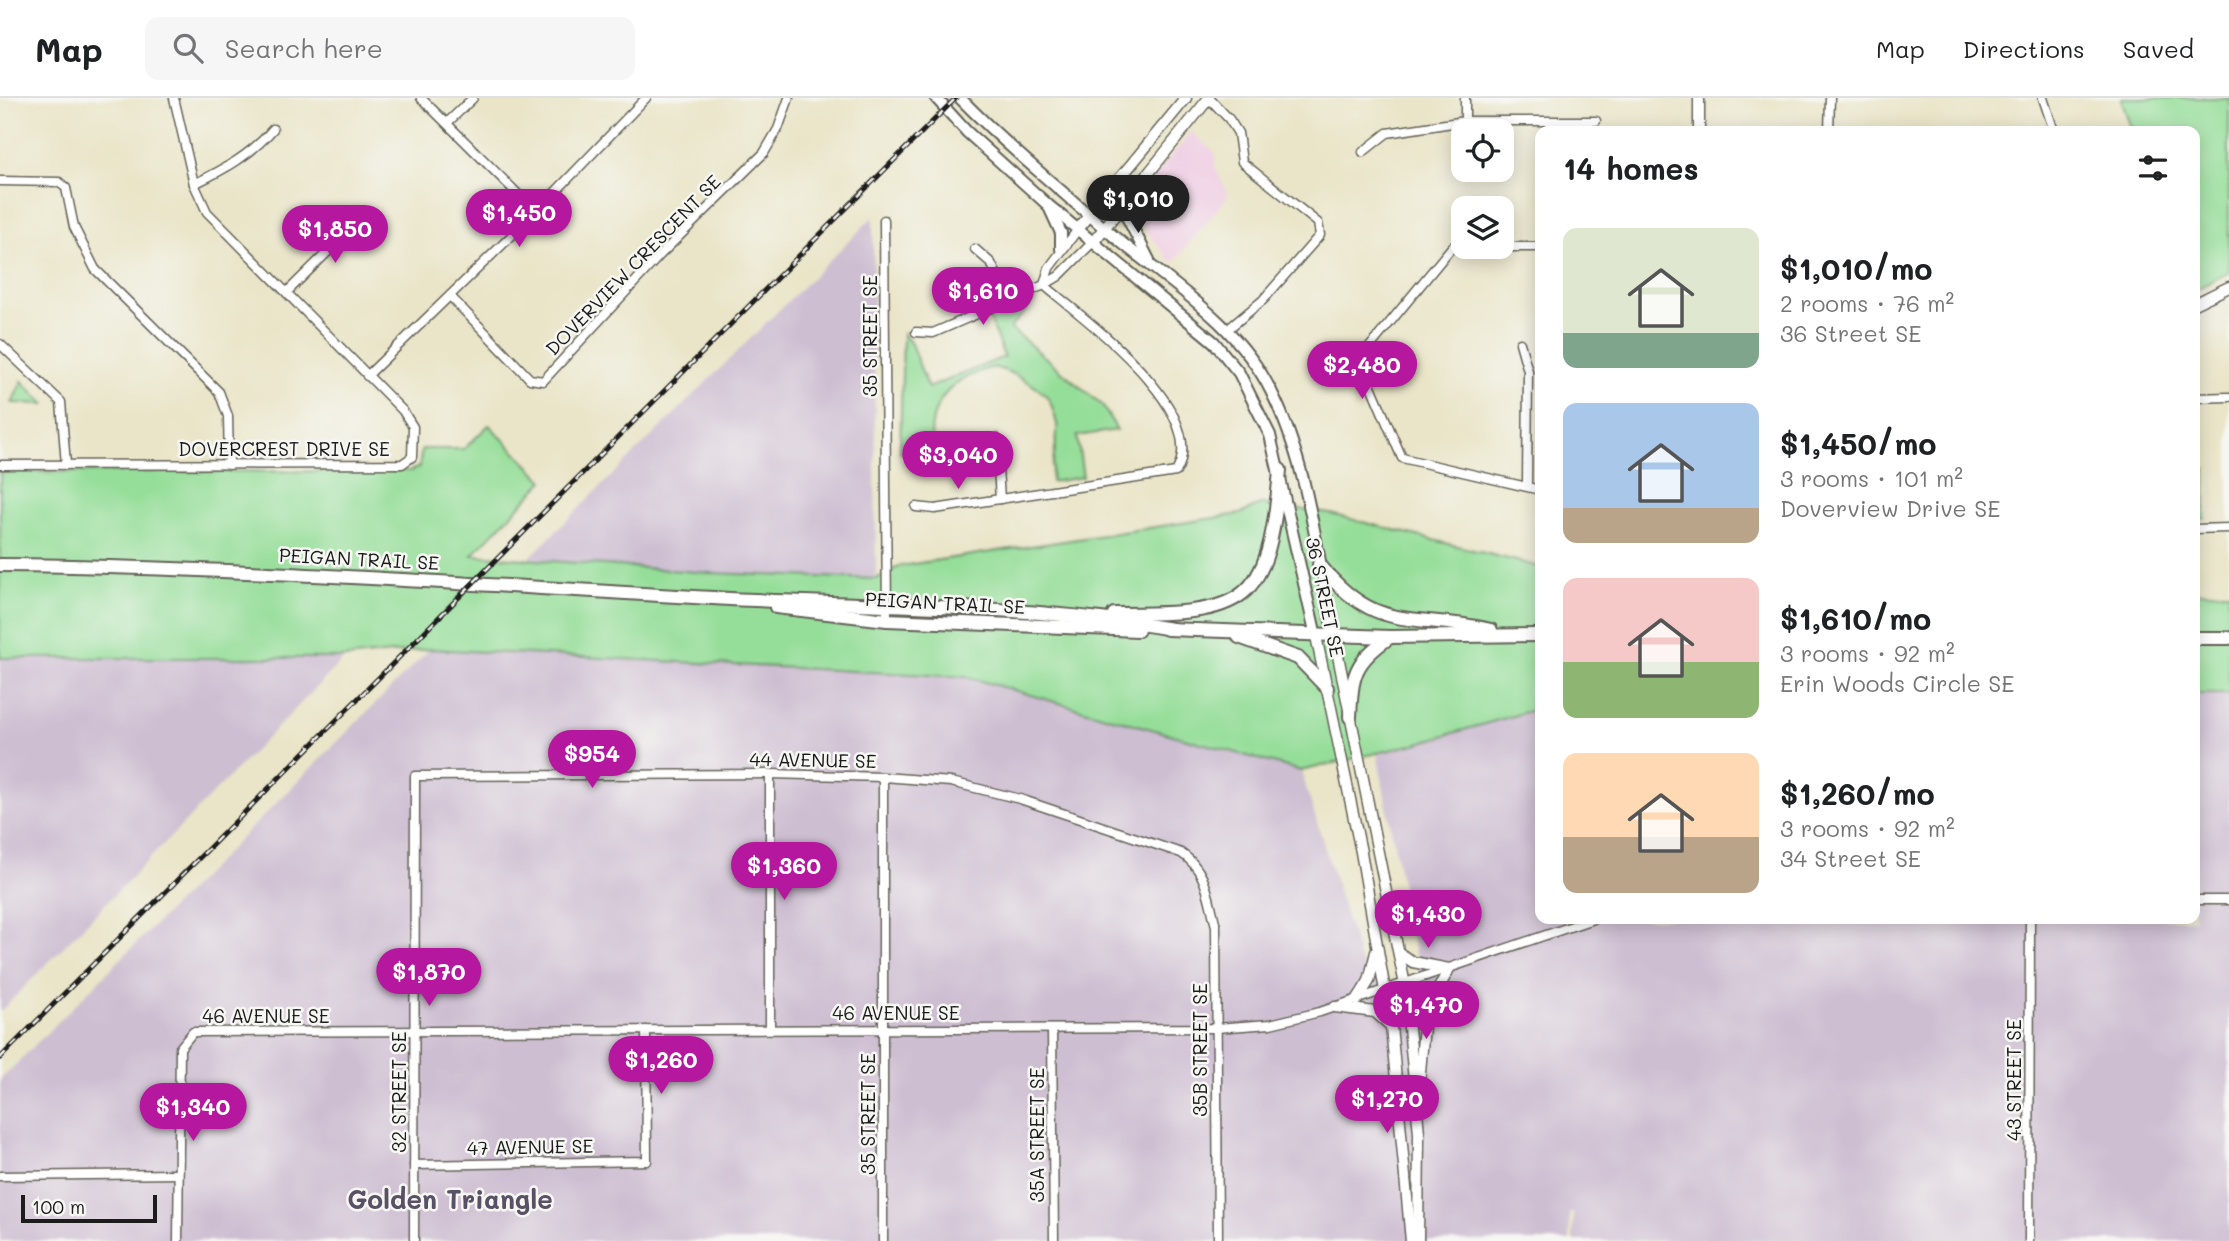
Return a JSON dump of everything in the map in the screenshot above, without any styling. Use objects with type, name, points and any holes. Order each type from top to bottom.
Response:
[{"type":"main road","name":"36 STREET SE","points":[[936,98],[967,132],[1048,205],[1184,316],[1222,352],[1254,400],[1280,470],[1316,636]]},
{"type":"main road","name":"36 STREET SE","points":[[960,98],[1090,215],[1227,330],[1254,361],[1287,428],[1306,491],[1334,636]]},
{"type":"main road","points":[[1127,201],[1126,217],[1152,265]]},
{"type":"main road","points":[[1048,205],[1061,233],[1061,249]]},
{"type":"main road","points":[[1070,613],[1184,614],[1214,609],[1234,600],[1251,585],[1265,564],[1274,532],[1280,470]]},
{"type":"main road","points":[[1318,564],[1350,599],[1379,614],[1472,626],[1508,635]]},
{"type":"main road","name":"PEIGAN TRAIL SE","points":[[0,565],[460,583],[717,598],[1070,613],[1172,629]]},
{"type":"main road","name":"PEIGAN TRAIL SE","points":[[717,598],[887,620],[1103,630],[1172,629],[1390,638],[1535,635]]},
{"type":"main road","points":[[1215,631],[1266,645],[1298,658],[1326,688]]},
{"type":"main road","points":[[1350,717],[1352,685],[1358,664],[1367,653],[1390,638]]},
{"type":"main road","points":[[2200,638],[2229,638]]},
{"type":"street","name":"DOVERCREST DRIVE SE","points":[[0,465],[402,464],[412,457],[413,427],[404,411],[240,249],[207,212],[194,184],[174,98]]},
{"type":"street","points":[[421,98],[536,212]]},
{"type":"street","points":[[447,123],[473,98]]},
{"type":"street","points":[[367,376],[536,212],[646,98]]},
{"type":"street","name":"DOVERVIEW CRESCENT SE","points":[[450,296],[530,379],[543,381],[660,255],[764,153],[778,129],[789,98]]},
{"type":"street","points":[[1044,285],[1049,268],[1061,249],[1186,98]]},
{"type":"street","points":[[916,332],[933,333],[1059,276],[1105,228],[1209,98],[1238,133],[1241,162],[1318,223],[1320,235],[1263,300],[1227,330]]},
{"type":"street","points":[[1465,98],[1465,119]]},
{"type":"street","points":[[1699,98],[1699,126]]},
{"type":"street","points":[[1829,126],[1830,98]]},
{"type":"street","points":[[2043,98],[2052,126]]},
{"type":"street","points":[[1514,121],[1596,121]]},
{"type":"street","points":[[1363,152],[1387,134],[1451,123]]},
{"type":"street","points":[[194,184],[233,165],[259,146],[273,129]]},
{"type":"street","points":[[0,181],[59,183],[66,188],[74,227],[95,269],[219,392],[228,416],[229,465]]},
{"type":"street","points":[[286,292],[362,218]]},
{"type":"street","name":"35 STREET SE","points":[[884,220],[887,620]]},
{"type":"street","points":[[1514,247],[1535,247]]},
{"type":"street","points":[[1451,248],[1364,354],[1362,365],[1402,458],[1535,488]]},
{"type":"street","points":[[975,249],[991,263],[1009,300]]},
{"type":"street","points":[[916,507],[934,509],[1175,472],[1183,460],[1179,434],[1155,386],[1131,359],[1044,285]]},
{"type":"street","points":[[2200,301],[2229,287]]},
{"type":"street","points":[[1520,343],[1528,371],[1527,486]]},
{"type":"street","points":[[0,344],[61,402],[66,465]]},
{"type":"street","points":[[2200,398],[2229,397]]},
{"type":"street","points":[[996,438],[1000,499]]},
{"type":"street","points":[[2200,528],[2229,528]]},
{"type":"street","name":"36 STREET SE","points":[[1316,636],[1391,1026],[1411,1241]]},
{"type":"street","name":"36 STREET SE","points":[[1334,636],[1405,985],[1419,1133],[1418,1241]]},
{"type":"street","points":[[770,775],[770,1030]]},
{"type":"street","name":"44 AVENUE SE","points":[[415,776],[770,775],[883,777],[951,782],[1020,799],[1181,853],[1196,863]]},
{"type":"street","name":"32 STREET SE","points":[[414,1241],[415,776]]},
{"type":"street","name":"35 STREET SE","points":[[883,777],[883,1241]]},
{"type":"street","name":"35B STREET SE","points":[[1196,863],[1204,879],[1216,926],[1218,1241]]},
{"type":"street","points":[[2200,900],[2229,900]]},
{"type":"street","name":"46 AVENUE SE","points":[[178,1174],[180,1048],[193,1032],[1216,1028],[1270,1024],[1385,992],[1579,924]]},
{"type":"street","name":"43 STREET SE","points":[[2029,1241],[2031,924]]},
{"type":"street","points":[[1357,1000],[1368,981],[1377,944]]},
{"type":"street","points":[[1399,953],[1413,962],[1449,969],[1425,1014],[1416,1100]]},
{"type":"street","points":[[1335,1007],[1375,1012],[1391,1026]]},
{"type":"street","name":"35A STREET SE","points":[[1052,1029],[1054,1241]]},
{"type":"street","name":"47 AVENUE SE","points":[[414,1164],[647,1161],[646,1030]]},
{"type":"street","points":[[0,1176],[178,1174],[178,1241]]},
{"type":"shaded area","points":[[1191,132],[1216,153],[1215,166],[1228,196],[1172,263],[1129,209]]},
{"type":"shaded area","points":[[873,217],[876,579],[710,573],[529,558]]},
{"type":"shaded area","points":[[430,649],[967,677],[1301,771],[1360,961],[1436,1040],[1414,950],[1377,753],[1535,709],[1535,924],[2200,924],[2200,694],[2229,694],[2229,1241],[1573,1241],[1573,1213],[1569,1213],[1570,1241],[0,1241],[0,1080]]},
{"type":"shaded area","points":[[0,658],[345,658],[0,1012]]},
{"type":"green space","points":[[2121,98],[2229,98],[2229,272],[2200,287],[2200,126],[2130,126]]},
{"type":"green space","points":[[1035,300],[1010,328],[1102,405],[1117,430],[1077,436],[1083,477],[1051,482],[1057,424],[1049,401],[1044,394],[1014,374],[992,368],[961,381],[944,396],[934,416],[934,453],[900,453],[903,333],[911,344],[928,388],[1004,357],[989,317]]},
{"type":"green space","points":[[22,381],[45,404],[12,403]]},
{"type":"green space","points":[[489,425],[544,481],[472,555],[710,573],[876,579],[900,566],[1240,514],[1262,504],[1331,514],[1535,566],[1535,709],[1415,744],[1301,771],[967,677],[430,649],[345,658],[0,658],[0,472],[410,471],[419,467],[422,449],[464,449]]},
{"type":"green space","points":[[2200,469],[2206,469],[2205,519],[2200,519]]},
{"type":"green space","points":[[2200,592],[2229,592],[2229,694],[2200,694]]},
{"type":"railway","points":[[0,1058],[956,98]]},
{"type":"district","name":"Golden Triangle","points":[[450,1200]]}]
